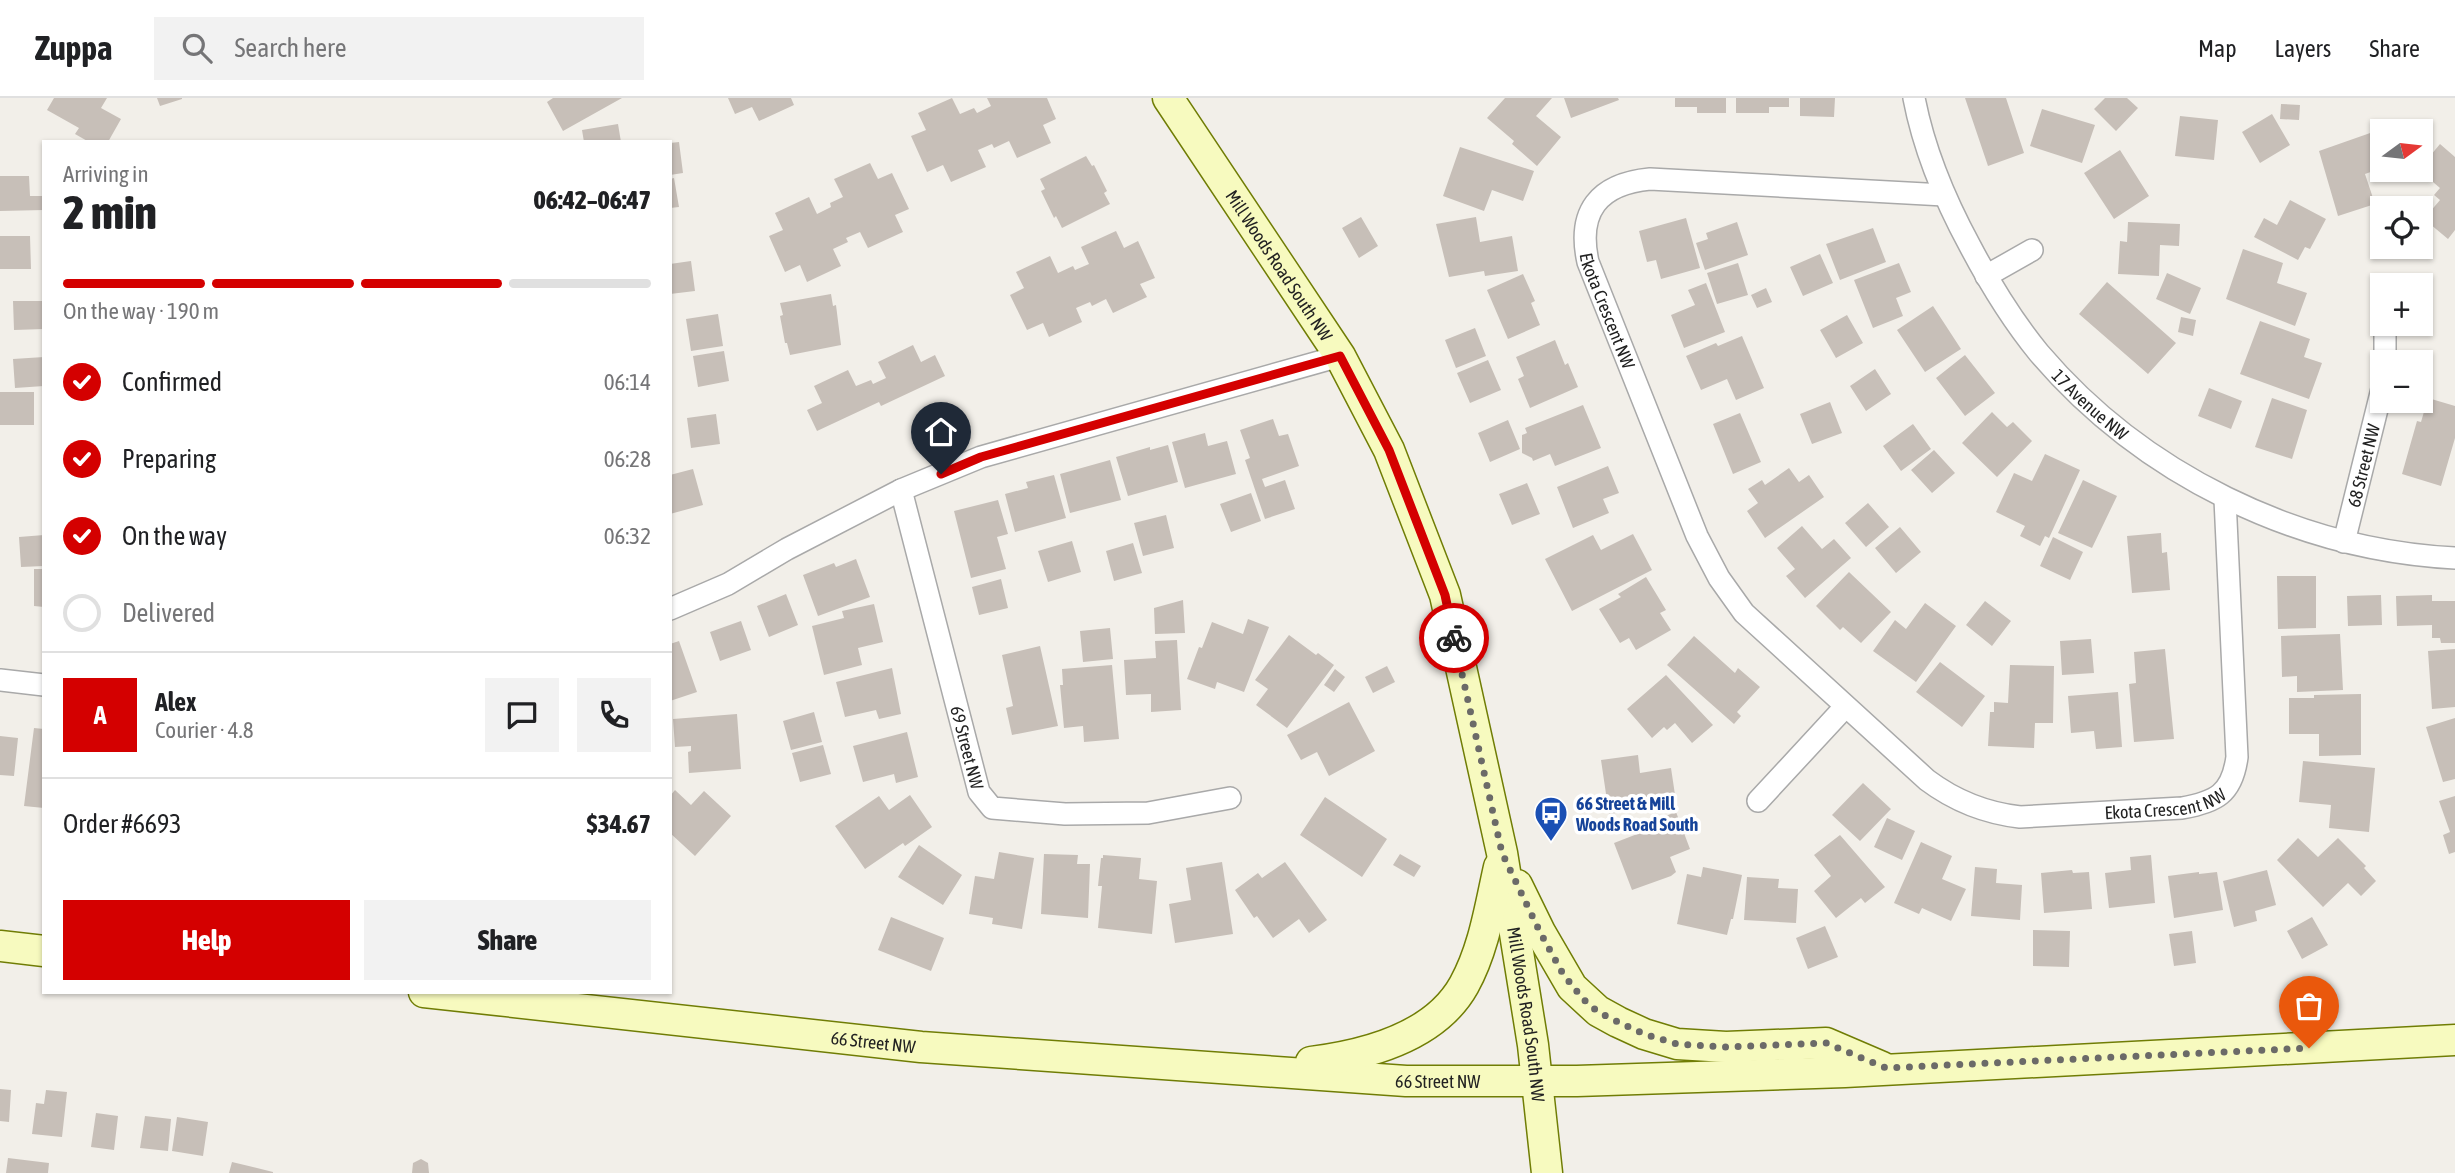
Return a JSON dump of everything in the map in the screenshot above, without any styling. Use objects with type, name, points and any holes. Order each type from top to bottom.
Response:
[{"type":"main road","name":"Mill Woods Road South NW","points":[[1168,98],[1340,356],[1389,450],[1445,595],[1502,853],[1533,1045],[1547,1173]]},
{"type":"main road","points":[[1221,1068],[1313,1062],[1368,1052],[1392,1043],[1433,1018],[1464,986],[1476,959],[1485,932],[1502,853]]},
{"type":"main road","points":[[1502,853],[1563,974],[1583,999],[1598,1012],[1644,1034],[1677,1044],[1726,1047],[1826,1043],[1886,1068]]},
{"type":"main road","points":[[0,946],[42,951]]},
{"type":"main road","name":"66 Street NW","points":[[442,994],[921,1046],[1406,1081],[1819,1073],[2455,1041]]},
{"type":"street","name":"17 Avenue NW","points":[[1914,98],[1944,195],[1986,276],[2039,353],[2073,389],[2143,449],[2224,499]]},
{"type":"street","name":"Ekota Crescent NW","points":[[1944,195],[1643,180],[1610,189],[1592,207],[1585,225],[1584,243],[1588,262],[1707,558],[1744,613],[1845,707],[1945,793],[2001,815],[2039,816],[2182,808],[2212,800],[2223,793],[2235,772],[2224,499]]},
{"type":"street","points":[[1986,276],[2032,250]]},
{"type":"street","points":[[672,608],[728,584],[787,548],[901,490],[981,457],[1340,356]]},
{"type":"street","name":"68 Street NW","points":[[2344,542],[2376,413]]},
{"type":"street","name":"69 Street NW","points":[[901,490],[979,792],[992,808],[1065,814],[1148,813],[1230,799]]},
{"type":"street","points":[[2224,499],[2344,542],[2421,556],[2455,558]]},
{"type":"street","points":[[0,680],[42,685]]},
{"type":"street","points":[[1758,801],[1845,707]]},
{"type":"building","points":[[54,98],[107,98],[101,108],[121,119],[109,140],[86,140],[75,134],[79,128],[47,110]]},
{"type":"building","points":[[157,98],[182,98],[182,99],[160,106]]},
{"type":"building","points":[[553,98],[622,98],[563,131],[547,102]]},
{"type":"building","points":[[728,98],[791,98],[794,105],[759,121],[752,107],[735,114]]},
{"type":"building","points":[[952,98],[960,114],[974,108],[977,113],[991,106],[987,98],[1047,98],[1056,119],[1043,125],[1051,143],[1017,158],[1009,141],[994,148],[992,144],[978,150],[986,167],[951,182],[943,165],[927,172],[911,136],[926,130],[918,113]]},
{"type":"building","points":[[1505,98],[1552,98],[1536,116],[1561,137],[1537,166],[1512,144],[1514,141],[1487,118]]},
{"type":"building","points":[[1564,98],[1618,98],[1619,100],[1571,118]]},
{"type":"building","points":[[1675,98],[1726,98],[1726,113],[1697,113],[1697,107],[1675,107]]},
{"type":"building","points":[[1736,98],[1789,98],[1789,107],[1769,107],[1769,113],[1736,113]]},
{"type":"building","points":[[1800,98],[1835,98],[1834,117],[1800,116]]},
{"type":"building","points":[[1965,98],[2006,98],[2024,153],[1988,166]]},
{"type":"building","points":[[2105,98],[2127,98],[2138,108],[2116,131],[2094,109]]},
{"type":"building","points":[[2281,104],[2300,105],[2299,120],[2280,119]]},
{"type":"building","points":[[2042,109],[2095,125],[2082,163],[2030,146]]},
{"type":"building","points":[[2272,114],[2290,145],[2260,163],[2242,132]]},
{"type":"building","points":[[2180,116],[2218,120],[2214,160],[2175,156]]},
{"type":"building","points":[[618,124],[621,140],[584,140],[582,130]]},
{"type":"building","points":[[2370,133],[2370,172],[2365,174],[2372,196],[2370,196],[2370,206],[2338,216],[2319,151]]},
{"type":"building","points":[[679,142],[683,173],[672,175],[672,143]]},
{"type":"building","points":[[2440,144],[2455,157],[2455,230],[2448,239],[2433,226],[2433,208],[2440,200],[2434,195],[2440,188],[2433,182],[2433,152]]},
{"type":"building","points":[[1460,147],[1534,171],[1523,201],[1492,190],[1484,211],[1443,196]]},
{"type":"building","points":[[2120,150],[2149,196],[2114,219],[2084,173]]},
{"type":"building","points":[[1086,156],[1092,166],[1094,165],[1107,191],[1104,193],[1110,204],[1062,228],[1041,191],[1045,189],[1040,179]]},
{"type":"building","points":[[870,163],[878,179],[892,173],[909,209],[895,215],[903,232],[868,248],[860,232],[846,238],[848,242],[833,249],[841,266],[807,282],[800,265],[785,272],[769,236],[783,230],[775,213],[809,197],[817,214],[831,207],[830,203],[843,197],[834,179]]},
{"type":"building","points":[[0,176],[29,176],[30,196],[42,196],[42,210],[0,211]]},
{"type":"building","points":[[674,178],[679,207],[672,208]]},
{"type":"building","points":[[2290,200],[2326,219],[2310,249],[2305,247],[2298,260],[2254,237],[2264,218],[2277,225]]},
{"type":"building","points":[[1361,217],[1378,246],[1359,258],[1342,228]]},
{"type":"building","points":[[1476,217],[1480,242],[1512,236],[1518,271],[1485,276],[1484,271],[1449,277],[1436,224]]},
{"type":"building","points":[[1686,218],[1700,268],[1661,279],[1656,260],[1647,262],[1639,231]]},
{"type":"building","points":[[1737,222],[1748,255],[1705,270],[1696,243],[1708,239],[1706,233]]},
{"type":"building","points":[[2128,222],[2180,224],[2179,246],[2160,245],[2159,276],[2118,274],[2120,241],[2127,242]]},
{"type":"building","points":[[1873,228],[1886,262],[1840,280],[1826,244]]},
{"type":"building","points":[[1116,231],[1124,248],[1138,241],[1155,278],[1140,284],[1147,297],[1113,313],[1106,299],[1092,306],[1090,302],[1076,308],[1082,322],[1049,337],[1043,323],[1027,330],[1010,295],[1024,288],[1016,272],[1050,256],[1058,273],[1073,266],[1075,270],[1089,264],[1081,247]]},
{"type":"building","points":[[0,236],[30,236],[31,269],[0,269]]},
{"type":"building","points":[[2243,249],[2283,263],[2277,283],[2307,293],[2295,326],[2226,299]]},
{"type":"building","points":[[1820,254],[1833,283],[1803,296],[1790,267]]},
{"type":"building","points":[[691,261],[695,291],[672,294],[672,264]]},
{"type":"building","points":[[1738,263],[1748,295],[1717,304],[1707,273]]},
{"type":"building","points":[[1899,263],[1911,292],[1896,298],[1903,316],[1873,328],[1854,280]]},
{"type":"building","points":[[2167,273],[2201,288],[2190,314],[2156,299]]},
{"type":"building","points":[[1523,274],[1535,301],[1531,303],[1540,325],[1508,339],[1487,290]]},
{"type":"building","points":[[2107,282],[2176,343],[2148,374],[2079,314]]},
{"type":"building","points":[[1706,283],[1725,332],[1684,348],[1671,315],[1695,305],[1688,290]]},
{"type":"building","points":[[1766,288],[1772,302],[1757,308],[1751,295]]},
{"type":"building","points":[[831,294],[833,306],[836,305],[841,345],[790,355],[785,343],[780,303]]},
{"type":"building","points":[[13,301],[42,301],[42,329],[14,330]]},
{"type":"building","points":[[1933,306],[1961,349],[1925,372],[1897,330]]},
{"type":"building","points":[[718,314],[723,346],[691,351],[686,319]]},
{"type":"building","points":[[1847,315],[1863,343],[1836,358],[1820,330]]},
{"type":"building","points":[[2181,317],[2196,320],[2193,336],[2178,332]]},
{"type":"building","points":[[2260,321],[2310,339],[2304,357],[2322,363],[2309,399],[2240,374]]},
{"type":"building","points":[[1475,328],[1486,356],[1456,368],[1445,340]]},
{"type":"building","points":[[1742,336],[1764,388],[1736,400],[1727,379],[1701,390],[1686,356],[1716,343],[1718,346]]},
{"type":"building","points":[[1555,340],[1578,387],[1530,408],[1518,379],[1524,376],[1516,357]]},
{"type":"building","points":[[913,345],[921,362],[935,355],[945,376],[881,406],[879,402],[817,431],[807,410],[822,403],[814,386],[848,370],[856,386],[871,380],[873,384],[886,378],[878,362]]},
{"type":"building","points":[[724,351],[729,381],[698,387],[693,356]]},
{"type":"building","points":[[1965,355],[1995,393],[1965,416],[1936,378]]},
{"type":"building","points":[[42,357],[42,386],[15,388],[13,359]]},
{"type":"building","points":[[1488,360],[1501,390],[1470,403],[1457,373]]},
{"type":"building","points":[[1875,369],[1891,394],[1866,411],[1850,386]]},
{"type":"building","points":[[2209,388],[2242,401],[2231,429],[2198,416]]},
{"type":"building","points":[[0,392],[34,392],[34,425],[0,425]]},
{"type":"building","points":[[2272,398],[2307,410],[2292,459],[2255,447]]},
{"type":"building","points":[[2433,399],[2455,406],[2455,438],[2441,486],[2402,474],[2417,421],[2421,422],[2424,413],[2433,413]]},
{"type":"building","points":[[1830,402],[1842,433],[1812,444],[1800,414]]},
{"type":"building","points":[[1583,405],[1601,448],[1555,466],[1550,454],[1533,461],[1522,453],[1522,435],[1527,433],[1525,428]]},
{"type":"building","points":[[1992,412],[2007,427],[2013,422],[2032,441],[1997,477],[1962,443]]},
{"type":"building","points":[[1740,413],[1761,462],[1733,474],[1713,424]]},
{"type":"building","points":[[716,414],[720,444],[691,448],[687,418]]},
{"type":"building","points":[[1273,419],[1279,436],[1288,434],[1299,466],[1262,479],[1265,487],[1285,480],[1295,509],[1265,519],[1245,460],[1250,458],[1240,430]]},
{"type":"building","points":[[1508,420],[1520,449],[1490,462],[1478,433]]},
{"type":"building","points":[[1913,424],[1931,449],[1901,471],[1883,446]]},
{"type":"building","points":[[1205,433],[1208,446],[1227,441],[1236,474],[1185,488],[1172,442]]},
{"type":"building","points":[[1168,445],[1178,482],[1128,496],[1116,457]]},
{"type":"building","points":[[1934,450],[1955,473],[1932,493],[1911,470]]},
{"type":"building","points":[[2045,454],[2080,470],[2049,538],[2045,536],[2040,546],[2020,536],[2025,526],[1996,512],[2014,473],[2032,481]]},
{"type":"building","points":[[1110,460],[1121,500],[1070,513],[1060,474]]},
{"type":"building","points":[[1608,466],[1619,493],[1603,499],[1609,513],[1573,528],[1557,487]]},
{"type":"building","points":[[1789,468],[1799,482],[1809,475],[1824,497],[1765,538],[1747,511],[1758,503],[1748,489],[1762,480],[1765,485]]},
{"type":"building","points":[[693,469],[703,505],[672,513],[672,474]]},
{"type":"building","points":[[1054,475],[1066,518],[1015,532],[1005,494],[1028,488],[1026,482]]},
{"type":"building","points":[[2083,480],[2117,496],[2092,548],[2058,533]]},
{"type":"building","points":[[1527,483],[1540,514],[1512,525],[1499,494]]},
{"type":"building","points":[[1251,493],[1261,521],[1231,532],[1220,504]]},
{"type":"building","points":[[998,500],[1008,534],[997,537],[1006,569],[971,578],[954,511]]},
{"type":"building","points":[[1868,503],[1889,527],[1866,547],[1845,523]]},
{"type":"building","points":[[1166,515],[1174,548],[1143,556],[1134,523]]},
{"type":"building","points":[[1802,526],[1822,549],[1834,539],[1851,558],[1805,598],[1786,576],[1795,569],[1777,548]]},
{"type":"building","points":[[1900,527],[1921,552],[1896,573],[1875,548]]},
{"type":"building","points":[[2161,533],[2162,553],[2167,552],[2170,590],[2132,593],[2127,536]]},
{"type":"building","points":[[1633,534],[1652,570],[1572,611],[1545,559],[1593,535],[1601,550]]},
{"type":"building","points":[[42,535],[42,566],[21,567],[19,537]]},
{"type":"building","points":[[2053,537],[2083,552],[2070,580],[2040,566]]},
{"type":"building","points":[[1072,541],[1081,572],[1048,582],[1038,551]]},
{"type":"building","points":[[1133,543],[1142,573],[1114,581],[1106,551]]},
{"type":"building","points":[[856,559],[870,597],[818,616],[803,575],[834,563],[836,567]]},
{"type":"building","points":[[34,569],[42,569],[42,607],[34,606]]},
{"type":"building","points":[[1849,572],[1891,612],[1861,643],[1843,627],[1840,630],[1816,606]]},
{"type":"building","points":[[2277,576],[2316,576],[2316,628],[2278,629]]},
{"type":"building","points":[[1646,577],[1666,610],[1660,613],[1671,630],[1636,650],[1629,638],[1620,643],[1599,609],[1621,597],[1618,594]]},
{"type":"building","points":[[1001,579],[1008,608],[979,615],[972,587]]},
{"type":"building","points":[[786,594],[798,625],[769,637],[757,606]]},
{"type":"building","points":[[2381,595],[2382,625],[2348,626],[2347,596]]},
{"type":"building","points":[[2432,595],[2432,601],[2455,601],[2455,643],[2441,643],[2440,638],[2432,638],[2432,625],[2397,626],[2396,596]]},
{"type":"building","points":[[1183,600],[1185,633],[1155,634],[1154,608]]},
{"type":"building","points":[[1985,601],[2011,621],[1992,646],[1966,625]]},
{"type":"building","points":[[1925,603],[1956,626],[1916,682],[1873,651],[1895,620],[1906,629]]},
{"type":"building","points":[[874,604],[883,642],[858,648],[862,665],[824,675],[812,626],[844,618],[842,611]]},
{"type":"building","points":[[1248,619],[1269,627],[1244,692],[1217,682],[1215,689],[1187,679],[1212,622],[1243,634]]},
{"type":"building","points":[[741,621],[751,650],[720,661],[710,632]]},
{"type":"building","points":[[1110,628],[1113,659],[1083,662],[1080,631]]},
{"type":"building","points":[[2340,634],[2343,690],[2297,692],[2297,676],[2282,677],[2281,636]]},
{"type":"building","points":[[1289,635],[1334,665],[1287,728],[1256,705],[1268,689],[1255,680]]},
{"type":"building","points":[[1694,636],[1735,673],[1738,668],[1760,687],[1737,712],[1741,716],[1734,724],[1667,665]]},
{"type":"building","points":[[2091,639],[2094,673],[2062,675],[2060,641]]},
{"type":"building","points":[[1177,640],[1181,710],[1151,712],[1151,694],[1126,695],[1124,660],[1156,658],[1155,641]]},
{"type":"building","points":[[679,641],[697,692],[672,700],[672,643]]},
{"type":"building","points":[[1040,646],[1058,726],[1012,735],[1006,708],[1013,706],[1002,655]]},
{"type":"building","points":[[2165,649],[2174,739],[2134,742],[2129,684],[2136,683],[2134,652]]},
{"type":"building","points":[[2455,649],[2455,707],[2432,709],[2428,651]]},
{"type":"building","points":[[1940,662],[1985,696],[1962,727],[1916,692]]},
{"type":"building","points":[[1112,665],[1119,739],[1084,742],[1083,726],[1064,728],[1060,685],[1063,685],[1062,669]]},
{"type":"building","points":[[2010,665],[2054,666],[2053,723],[2035,723],[2034,748],[1988,746],[1990,712],[1994,712],[1994,702],[2008,703]]},
{"type":"building","points":[[1387,666],[1395,682],[1373,693],[1365,677]]},
{"type":"building","points":[[892,668],[901,714],[879,719],[876,710],[845,717],[836,682]]},
{"type":"building","points":[[1335,669],[1345,677],[1334,692],[1324,685]]},
{"type":"building","points":[[1666,675],[1713,725],[1692,743],[1675,723],[1667,730],[1664,727],[1652,738],[1627,709]]},
{"type":"building","points":[[2118,692],[2122,747],[2096,749],[2094,731],[2071,733],[2068,696]]},
{"type":"building","points":[[2361,694],[2361,755],[2319,756],[2319,734],[2289,734],[2289,698]]},
{"type":"building","points":[[1349,702],[1375,751],[1329,776],[1317,752],[1301,760],[1287,735]]},
{"type":"building","points":[[814,712],[822,742],[791,750],[783,721]]},
{"type":"building","points":[[737,714],[741,769],[689,773],[688,752],[691,751],[691,746],[675,747],[673,719]]},
{"type":"building","points":[[2455,718],[2455,779],[2443,782],[2426,727]]},
{"type":"building","points":[[34,728],[42,729],[42,808],[24,806]]},
{"type":"building","points":[[907,732],[918,777],[896,783],[894,774],[863,782],[853,746]]},
{"type":"building","points":[[0,736],[18,738],[14,776],[0,775]]},
{"type":"building","points":[[823,745],[831,774],[800,782],[792,753]]},
{"type":"building","points":[[1638,755],[1640,773],[1671,768],[1677,808],[1609,814],[1601,760]]},
{"type":"building","points":[[2303,761],[2375,768],[2369,832],[2329,828],[2331,805],[2299,802]]},
{"type":"building","points":[[1863,783],[1891,809],[1860,841],[1832,815]]},
{"type":"building","points":[[675,790],[691,805],[704,791],[731,816],[695,856],[672,835],[672,794]]},
{"type":"building","points":[[910,795],[932,827],[865,869],[835,826],[879,796],[889,810]]},
{"type":"building","points":[[2455,796],[2455,852],[2449,854],[2443,835],[2450,832],[2439,801]]},
{"type":"building","points":[[1325,797],[1387,839],[1362,877],[1300,835]]},
{"type":"building","points":[[1676,812],[1690,849],[1670,857],[1676,872],[1671,876],[1632,890],[1614,843],[1645,831],[1642,825]]},
{"type":"building","points":[[1887,818],[1915,831],[1902,860],[1874,847]]},
{"type":"building","points":[[1840,835],[1885,887],[1865,903],[1861,898],[1836,918],[1814,891],[1831,876],[1814,855]]},
{"type":"building","points":[[2298,838],[2318,857],[2338,838],[2366,866],[2364,868],[2376,881],[2361,896],[2348,883],[2323,907],[2277,860]]},
{"type":"building","points":[[1921,842],[1952,856],[1942,879],[1966,889],[1951,921],[1922,908],[1919,914],[1894,903]]},
{"type":"building","points":[[919,845],[962,875],[943,905],[898,877]]},
{"type":"building","points":[[999,852],[1034,858],[1022,929],[992,924],[993,918],[969,914],[975,876],[994,879]]},
{"type":"building","points":[[1044,854],[1078,855],[1077,864],[1090,864],[1088,918],[1041,914]]},
{"type":"building","points":[[1400,854],[1421,866],[1414,877],[1393,865]]},
{"type":"building","points":[[1103,855],[1141,858],[1139,879],[1157,881],[1152,934],[1098,928],[1102,886],[1098,886]]},
{"type":"building","points":[[2151,855],[2155,903],[2109,908],[2105,873],[2131,870],[2130,857]]},
{"type":"building","points":[[1222,862],[1233,934],[1175,943],[1169,904],[1191,900],[1186,868]]},
{"type":"building","points":[[1285,862],[1327,920],[1309,933],[1299,919],[1273,938],[1257,916],[1254,918],[1235,890],[1258,873],[1262,878]]},
{"type":"building","points":[[1703,867],[1742,875],[1727,935],[1677,924],[1687,874],[1701,877]]},
{"type":"building","points":[[1975,867],[1997,869],[1996,883],[2022,885],[2020,920],[1971,916]]},
{"type":"building","points":[[2072,870],[2073,873],[2089,872],[2092,909],[2044,913],[2041,873]]},
{"type":"building","points":[[2267,870],[2276,905],[2255,911],[2257,921],[2234,927],[2223,881]]},
{"type":"building","points":[[2217,872],[2223,910],[2174,918],[2168,876]]},
{"type":"building","points":[[1747,877],[1779,879],[1778,888],[1798,889],[1796,923],[1744,920]]},
{"type":"building","points":[[891,917],[944,938],[931,971],[878,950]]},
{"type":"building","points":[[2312,917],[2328,945],[2302,959],[2287,931]]},
{"type":"building","points":[[1825,926],[1838,957],[1808,969],[1796,938]]},
{"type":"building","points":[[2033,930],[2070,931],[2069,967],[2033,966]]},
{"type":"building","points":[[2192,931],[2196,963],[2174,966],[2169,934]]},
{"type":"building","points":[[0,1089],[11,1090],[9,1122],[0,1121]]},
{"type":"building","points":[[46,1090],[67,1092],[62,1137],[32,1134],[36,1103],[44,1104]]},
{"type":"building","points":[[96,1113],[118,1116],[114,1150],[91,1147]]},
{"type":"building","points":[[145,1116],[171,1119],[168,1151],[140,1148]]},
{"type":"building","points":[[177,1117],[208,1122],[203,1156],[172,1151]]},
{"type":"building","points":[[8,1158],[49,1163],[48,1173],[6,1173]]},
{"type":"building","points":[[421,1159],[428,1163],[429,1173],[412,1173],[413,1163]]},
{"type":"building","points":[[232,1162],[273,1172],[273,1173],[229,1173]]},
{"type":"way so far","points":[[1454,638],[1502,853],[1563,974],[1583,999],[1598,1012],[1618,1022],[1644,1034],[1677,1044],[1726,1047],[1826,1043],[1886,1068],[2309,1048]]},
{"type":"place","name":"66 Street & Mill Woods Road South","points":[[1551,843]]},
{"type":"route","points":[[941,474],[981,457],[1340,356],[1389,450],[1445,595],[1454,638]]}]
